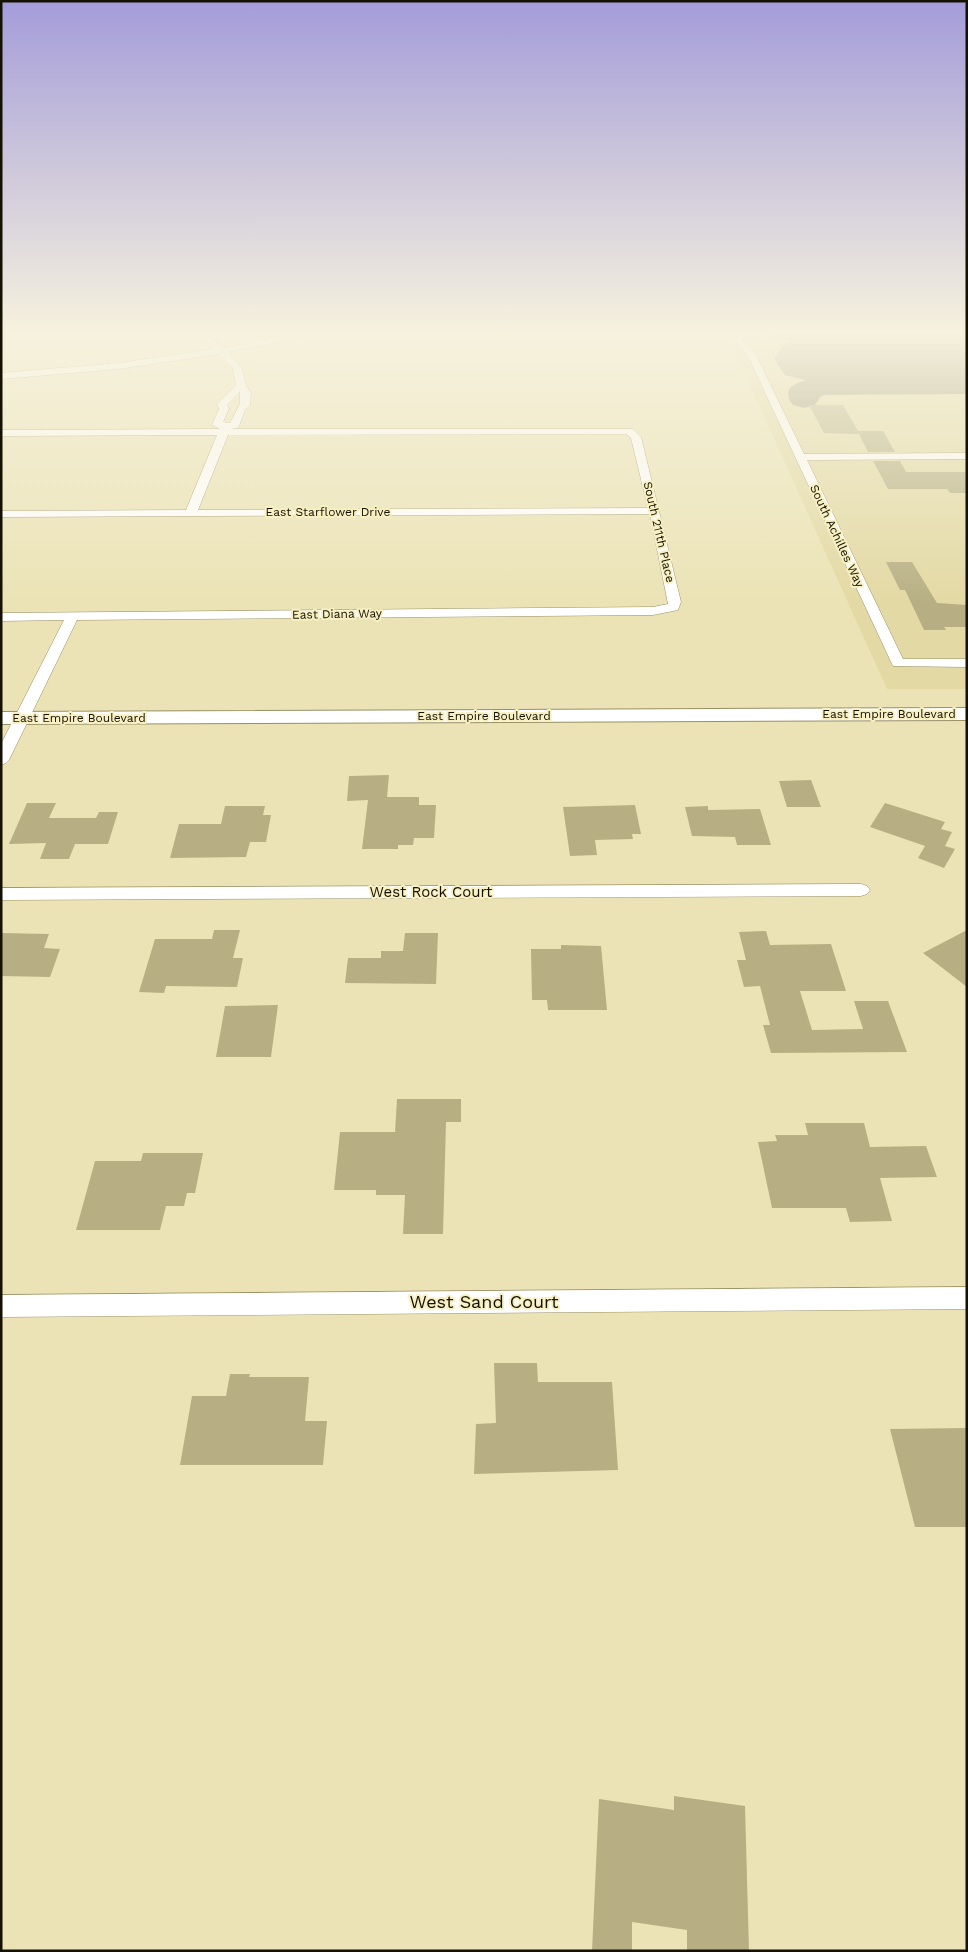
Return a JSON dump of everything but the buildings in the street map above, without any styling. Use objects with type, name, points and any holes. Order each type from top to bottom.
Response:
[{"type":"street","points":[[218,423],[217,425],[225,430]]},
{"type":"street","points":[[1,433],[225,430],[234,426],[235,423]]},
{"type":"street","name":"South Achilles Way","points":[[784,423],[898,663],[967,663]]},
{"type":"street","points":[[191,512],[225,430]]},
{"type":"street","name":"South 211th Place","points":[[225,430],[629,431],[636,437],[655,511],[675,602],[673,607]]},
{"type":"street","points":[[800,457],[967,456]]},
{"type":"street","name":"East Starflower Drive","points":[[1,514],[655,511]]},
{"type":"street","name":"East Diana Way","points":[[1,617],[653,611],[673,607]]},
{"type":"street","points":[[1,760],[11,718],[72,617]]},
{"type":"street","name":"East Empire Boulevard","points":[[11,718],[967,714]]},
{"type":"street","name":"West Rock Court","points":[[1,894],[861,890]]},
{"type":"street","name":"West Sand Court","points":[[1,1306],[967,1298]]},
{"type":"shaded area","points":[[767,423],[967,423],[967,689],[887,689]]}]
